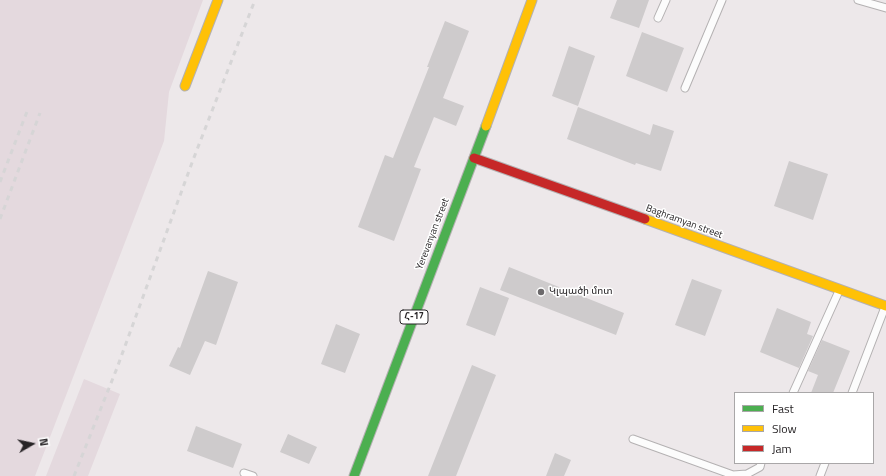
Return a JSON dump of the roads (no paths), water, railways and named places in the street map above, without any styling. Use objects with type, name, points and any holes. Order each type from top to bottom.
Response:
[{"type":"main road","points":[[185,86],[218,0]]},
{"type":"main road","name":"Yerevanyan street","points":[[354,476],[532,0]]},
{"type":"main road","name":"Baghramyan street","points":[[474,158],[886,306]]},
{"type":"lane","points":[[658,18],[666,0]]},
{"type":"lane","points":[[685,88],[722,0]]},
{"type":"lane","points":[[858,0],[886,8]]},
{"type":"lane","points":[[793,392],[840,290]]},
{"type":"lane","points":[[852,392],[886,306]]},
{"type":"lane","points":[[633,439],[733,475],[747,474],[760,467],[761,464]]},
{"type":"lane","points":[[820,476],[825,464]]},
{"type":"lane","points":[[244,473],[253,476]]},
{"type":"railway","points":[[74,476],[117,368],[193,160],[255,0]]},
{"type":"railway","points":[[0,182],[28,109]]},
{"type":"railway","points":[[0,219],[40,113]]},
{"type":"place","name":"Կլպածի մոտ","points":[[541,292]]}]
